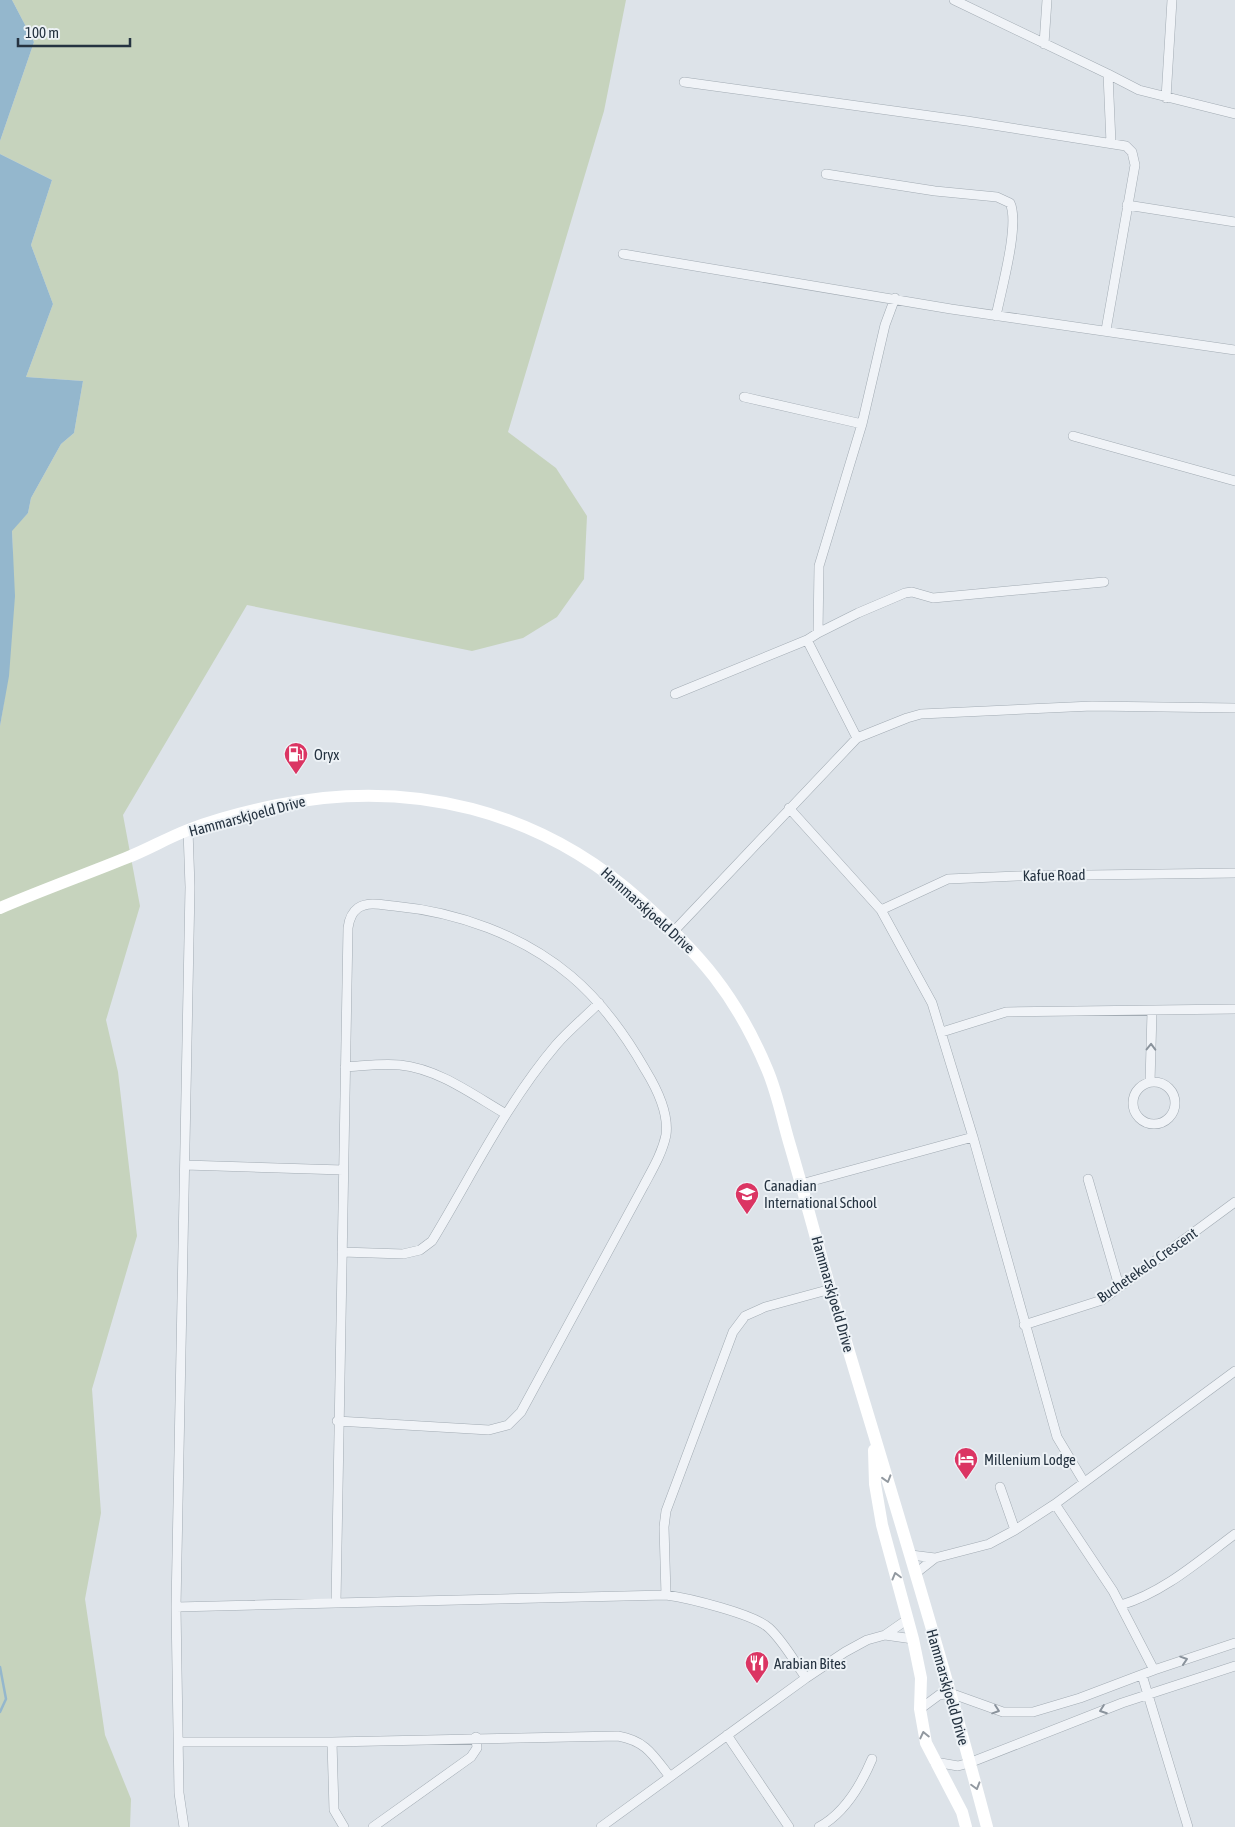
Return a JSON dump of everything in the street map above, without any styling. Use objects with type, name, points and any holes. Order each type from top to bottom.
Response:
[{"type":"main road","name":"Hammarskjoeld Drive","points":[[0,908],[130,856],[188,830],[274,806],[311,799],[362,795],[411,797],[467,807],[543,833],[604,870],[674,931],[720,981],[742,1018],[769,1072],[873,1432],[911,1555],[987,1827]]},
{"type":"main road","name":"Hammarskjoeld Drive","points":[[873,1432],[875,1484],[886,1539],[908,1619],[921,1678],[920,1709],[926,1743],[962,1812],[966,1827]]},
{"type":"main road","points":[[886,1539],[894,1531],[904,1532]]},
{"type":"street","points":[[954,0],[1139,90],[1235,114]]},
{"type":"street","points":[[1044,44],[1047,0]]},
{"type":"street","points":[[1166,98],[1172,0]]},
{"type":"street","points":[[1108,74],[1110,143]]},
{"type":"street","points":[[684,82],[1126,146],[1134,156],[1135,165],[1106,330]]},
{"type":"street","points":[[826,174],[935,191],[997,197],[1010,203],[1012,208],[1012,227],[996,316]]},
{"type":"street","points":[[1127,205],[1235,222]]},
{"type":"street","points":[[623,254],[996,316],[1106,330],[1235,350]]},
{"type":"street","points":[[818,633],[820,566],[862,424],[885,325],[895,298]]},
{"type":"street","points":[[744,397],[862,424]]},
{"type":"street","points":[[1073,436],[1235,481]]},
{"type":"street","points":[[675,694],[807,640],[858,613],[905,593],[912,592],[933,598],[1104,582]]},
{"type":"street","points":[[807,640],[857,738]]},
{"type":"street","points":[[674,931],[857,738],[907,718],[922,714],[1092,706],[1235,708]]},
{"type":"street","points":[[789,808],[881,910],[932,1003],[973,1137],[1024,1325],[1057,1437],[1084,1482]]},
{"type":"street","points":[[184,1827],[179,1793],[180,1742],[176,1608],[190,887],[188,830]]},
{"type":"street","name":"Kafue Road","points":[[881,910],[948,879],[1017,876],[1235,873]]},
{"type":"street","points":[[336,1602],[338,1421],[348,928],[350,916],[358,908],[368,904],[419,909],[450,915],[502,934],[550,959],[599,1003],[633,1048],[653,1083],[665,1113],[666,1134],[659,1158],[521,1412],[508,1425],[489,1430],[338,1421]]},
{"type":"street","points":[[342,1252],[403,1254],[420,1250],[432,1241],[506,1114],[556,1044],[599,1003]]},
{"type":"street","points":[[942,1032],[1006,1012],[1235,1010]]},
{"type":"street","points":[[1150,1082],[1152,1012]]},
{"type":"street","points":[[346,1067],[398,1065],[423,1069],[452,1082],[506,1114]]},
{"type":"street","points":[[1150,1082],[1160,1082],[1174,1094],[1173,1112],[1167,1119],[1158,1123],[1149,1123],[1141,1119],[1135,1111],[1136,1093],[1142,1086],[1150,1082]]},
{"type":"street","points":[[801,1184],[973,1137]]},
{"type":"street","points":[[185,1166],[343,1170]]},
{"type":"street","points":[[1088,1179],[1119,1286]]},
{"type":"street","name":"Buchetekelo Crescent","points":[[1024,1325],[1086,1307],[1102,1300],[1235,1202]]},
{"type":"street","points":[[666,1595],[664,1527],[666,1511],[733,1332],[745,1316],[765,1307],[831,1289]]},
{"type":"street","points":[[911,1555],[935,1558],[989,1544],[1015,1530],[1055,1504],[1235,1371]]},
{"type":"street","points":[[1000,1487],[1015,1530]]},
{"type":"street","points":[[1055,1504],[1095,1562],[1121,1605],[1154,1670]]},
{"type":"street","points":[[1121,1605],[1151,1593],[1235,1534]]},
{"type":"street","points":[[916,1574],[935,1558]]},
{"type":"street","points":[[176,1608],[336,1602],[666,1595],[719,1607],[767,1626],[779,1639],[806,1678]]},
{"type":"street","points":[[601,1827],[806,1678],[846,1652],[867,1640],[885,1635],[908,1619]]},
{"type":"street","points":[[885,1635],[913,1639]]},
{"type":"street","points":[[920,1709],[934,1698],[950,1693],[1003,1712],[1033,1712],[1080,1698],[1154,1670],[1235,1643]]},
{"type":"street","points":[[935,1762],[958,1766],[1059,1726],[1235,1666]]},
{"type":"street","points":[[1142,1675],[1188,1827]]},
{"type":"street","points":[[180,1742],[332,1742],[476,1737],[618,1736],[638,1741],[649,1749],[670,1777]]},
{"type":"street","points":[[727,1736],[789,1827]]},
{"type":"street","points":[[373,1827],[470,1757],[477,1748],[476,1737]]},
{"type":"street","points":[[332,1742],[334,1810],[344,1827]]},
{"type":"street","points":[[819,1827],[827,1822],[862,1784],[872,1759]]},
{"type":"green space","points":[[12,0],[626,0],[604,111],[508,432],[556,468],[587,516],[584,579],[557,617],[523,638],[472,651],[247,605],[123,815],[140,906],[106,1020],[118,1072],[137,1236],[92,1389],[101,1513],[85,1599],[105,1735],[131,1799],[130,1827],[0,1827],[0,726],[12,629],[12,530],[28,513],[31,498],[61,444],[74,433],[83,381],[26,377],[53,304],[31,245],[52,180],[0,154],[0,141],[34,42]]},
{"type":"water","points":[[0,0],[12,0],[34,42],[0,141]]},
{"type":"water","points":[[0,154],[52,180],[31,245],[53,304],[26,377],[83,381],[74,433],[61,444],[31,498],[28,513],[12,531],[15,596],[9,676],[0,726]]},
{"type":"waterway","points":[[0,1667],[6,1699],[0,1712]]},
{"type":"place","name":"Oryx","points":[[296,775]]},
{"type":"place","name":"Canadian International School","points":[[747,1215]]},
{"type":"place","name":"Millenium Lodge","points":[[966,1480]]},
{"type":"place","name":"Arabian Bites","points":[[757,1684]]}]
